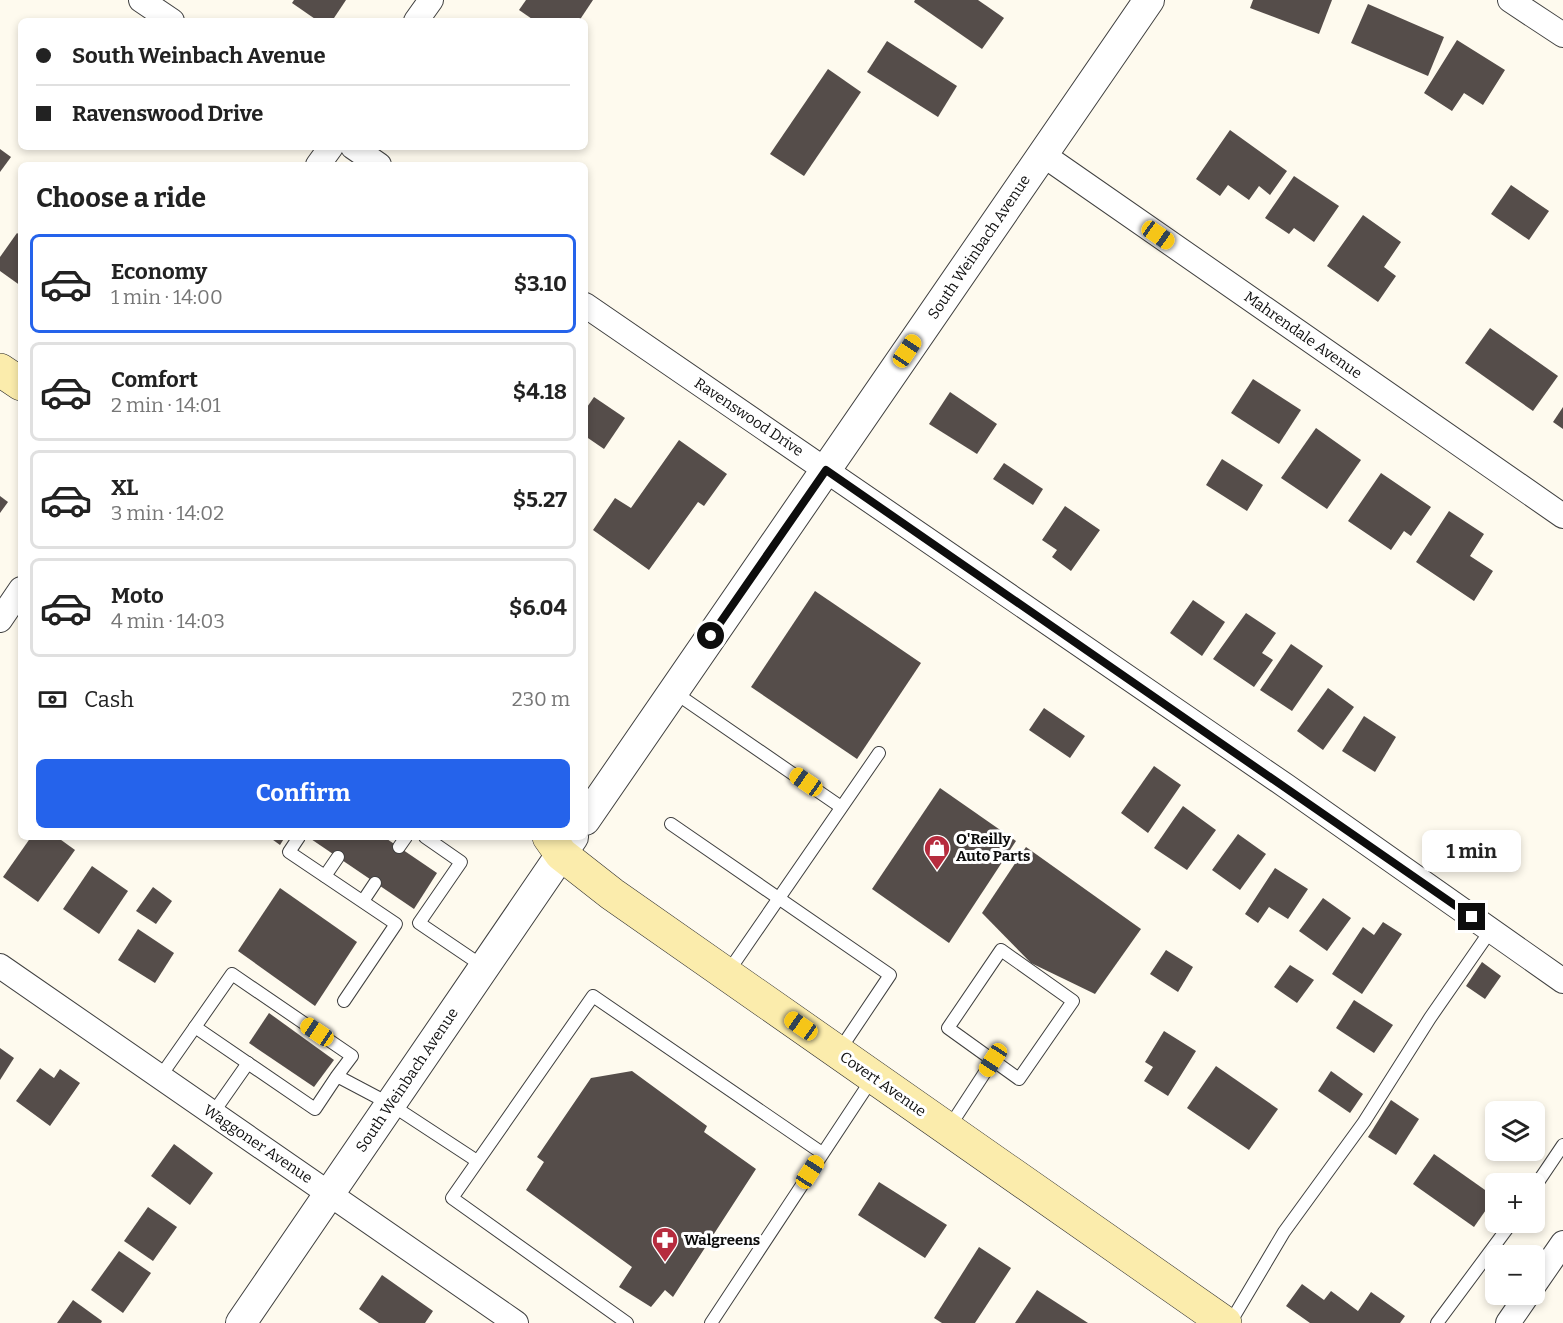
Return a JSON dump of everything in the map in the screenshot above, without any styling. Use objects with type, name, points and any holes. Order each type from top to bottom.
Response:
[{"type":"main road","points":[[0,370],[18,382]]},
{"type":"main road","name":"Covert Avenue","points":[[561,843],[612,894],[1225,1323]]},
{"type":"street","points":[[141,0],[168,18]]},
{"type":"street","points":[[418,18],[431,0]]},
{"type":"street","name":"South Weinbach Avenue","points":[[588,816],[1149,0]]},
{"type":"street","points":[[1510,0],[1563,35]]},
{"type":"street","points":[[357,150],[375,162]]},
{"type":"street","name":"Mahrendale Avenue","points":[[1042,154],[1563,516]]},
{"type":"street","name":"Ravenswood Drive","points":[[588,307],[1563,981]]},
{"type":"street","points":[[0,620],[18,593]]},
{"type":"street","name":"South Weinbach Avenue","points":[[241,1323],[484,967],[561,843]]},
{"type":"street","name":"Waggoner Avenue","points":[[0,966],[516,1323]]},
{"type":"street","points":[[1545,1269],[1563,1243]]},
{"type":"street","points":[[1508,1323],[1520,1305]]},
{"type":"lane","points":[[673,692],[842,807]]},
{"type":"lane","points":[[727,974],[879,753]]},
{"type":"lane","points":[[670,824],[890,975],[838,1052]]},
{"type":"lane","points":[[297,840],[289,852],[396,924],[419,923],[484,967]]},
{"type":"lane","points":[[419,923],[461,862],[429,840]]},
{"type":"lane","points":[[325,876],[338,857]]},
{"type":"lane","points":[[363,902],[375,883]]},
{"type":"lane","points":[[344,1001],[396,924]]},
{"type":"lane","points":[[1230,1323],[1284,1232],[1364,1122],[1430,1018],[1491,930]]},
{"type":"lane","points":[[1001,950],[1073,1001],[1019,1079],[993,1060],[948,1028],[1001,950]]},
{"type":"lane","points":[[160,1077],[232,974],[352,1056],[315,1109],[195,1027]]},
{"type":"lane","points":[[627,1323],[452,1198],[593,996],[822,1153]]},
{"type":"lane","points":[[947,1130],[993,1060]]},
{"type":"lane","points":[[213,1113],[248,1063]]},
{"type":"lane","points":[[337,1077],[390,1104],[477,1161]]},
{"type":"lane","points":[[711,1323],[873,1077]]},
{"type":"lane","points":[[1544,1173],[1563,1145]]},
{"type":"lane","points":[[1437,1323],[1504,1233]]},
{"type":"building","points":[[294,0],[346,0],[334,18],[314,18],[292,3]]},
{"type":"building","points":[[526,0],[593,0],[581,18],[531,18],[519,10]]},
{"type":"building","points":[[915,0],[978,0],[1004,18],[982,49],[914,2]]},
{"type":"building","points":[[1253,0],[1332,0],[1319,34],[1250,8]]},
{"type":"building","points":[[1368,4],[1444,37],[1428,76],[1351,43]]},
{"type":"building","points":[[1457,40],[1505,70],[1483,105],[1464,93],[1452,111],[1424,93]]},
{"type":"building","points":[[887,41],[957,86],[938,117],[867,72]]},
{"type":"building","points":[[828,69],[861,92],[804,176],[770,154]]},
{"type":"building","points":[[1230,130],[1287,171],[1270,195],[1259,186],[1249,200],[1228,185],[1220,196],[1196,179]]},
{"type":"building","points":[[0,149],[11,157],[0,172]]},
{"type":"building","points":[[1294,176],[1339,206],[1314,242],[1294,228],[1289,234],[1265,218]]},
{"type":"building","points":[[1511,185],[1549,211],[1529,240],[1491,214]]},
{"type":"building","points":[[1363,215],[1401,242],[1384,267],[1396,276],[1378,302],[1327,266]]},
{"type":"building","points":[[17,233],[18,284],[0,271],[0,257]]},
{"type":"building","points":[[1490,328],[1558,376],[1533,411],[1465,363]]},
{"type":"building","points":[[1253,379],[1301,410],[1279,444],[1231,413]]},
{"type":"building","points":[[950,392],[997,424],[977,454],[929,424]]},
{"type":"building","points":[[594,397],[625,418],[604,449],[588,438],[588,406]]},
{"type":"building","points":[[1563,407],[1563,429],[1553,422]]},
{"type":"building","points":[[1316,428],[1361,460],[1327,509],[1281,478]]},
{"type":"building","points":[[679,440],[727,474],[704,506],[698,502],[649,570],[593,530],[615,498],[631,508]]},
{"type":"building","points":[[1222,459],[1263,485],[1247,511],[1206,485]]},
{"type":"building","points":[[1004,463],[1043,489],[1033,505],[993,479]]},
{"type":"building","points":[[1381,473],[1431,507],[1411,536],[1404,531],[1391,550],[1348,521]]},
{"type":"building","points":[[0,496],[8,502],[0,513]]},
{"type":"building","points":[[1065,506],[1100,530],[1071,571],[1052,557],[1057,550],[1042,540]]},
{"type":"building","points":[[1449,511],[1484,534],[1470,556],[1493,571],[1474,601],[1416,562]]},
{"type":"building","points":[[815,591],[921,663],[857,759],[751,687]]},
{"type":"building","points":[[1193,600],[1225,622],[1202,656],[1170,633]]},
{"type":"building","points":[[1246,613],[1276,633],[1262,653],[1273,660],[1254,687],[1213,659]]},
{"type":"building","points":[[1291,644],[1323,666],[1292,711],[1260,690]]},
{"type":"building","points":[[1328,688],[1354,707],[1323,750],[1297,731]]},
{"type":"building","points":[[1044,708],[1085,736],[1070,758],[1029,730]]},
{"type":"building","points":[[1364,716],[1396,737],[1375,772],[1342,751]]},
{"type":"building","points":[[1154,766],[1181,785],[1148,833],[1121,813]]},
{"type":"building","points":[[940,788],[1016,841],[949,943],[872,889]]},
{"type":"building","points":[[1183,806],[1216,830],[1187,870],[1154,848]]},
{"type":"building","points":[[1238,834],[1266,854],[1240,890],[1212,870]]},
{"type":"building","points":[[29,840],[61,840],[75,850],[38,902],[3,877]]},
{"type":"building","points":[[273,840],[283,840],[280,845]]},
{"type":"building","points":[[312,840],[388,840],[437,873],[414,909]]},
{"type":"building","points":[[1026,847],[1141,929],[1095,994],[1031,963],[982,913]]},
{"type":"building","points":[[92,866],[128,891],[99,934],[63,909]]},
{"type":"building","points":[[1275,868],[1308,889],[1288,919],[1269,907],[1258,923],[1245,914]]},
{"type":"building","points":[[153,887],[172,901],[156,924],[136,911]]},
{"type":"building","points":[[280,888],[357,942],[315,1006],[238,951]]},
{"type":"building","points":[[1323,898],[1351,918],[1327,951],[1299,931]]},
{"type":"building","points":[[1383,922],[1402,934],[1362,994],[1332,974],[1363,927],[1374,935]]},
{"type":"building","points":[[138,929],[174,953],[155,983],[118,960]]},
{"type":"building","points":[[1166,950],[1193,967],[1178,992],[1150,974]]},
{"type":"building","points":[[1482,962],[1501,976],[1485,999],[1466,986]]},
{"type":"building","points":[[1290,965],[1314,980],[1297,1003],[1274,987]]},
{"type":"building","points":[[1354,1000],[1393,1025],[1374,1053],[1336,1028]]},
{"type":"building","points":[[269,1013],[334,1060],[314,1087],[249,1043]]},
{"type":"building","points":[[1164,1031],[1196,1051],[1168,1096],[1144,1081],[1153,1067],[1145,1062]]},
{"type":"building","points":[[0,1048],[14,1058],[0,1080]]},
{"type":"building","points":[[1216,1066],[1278,1109],[1249,1150],[1187,1108]]},
{"type":"building","points":[[40,1068],[54,1078],[60,1069],[80,1083],[50,1126],[16,1101]]},
{"type":"building","name":"Walgreens","points":[[632,1071],[707,1126],[704,1132],[756,1169],[673,1297],[665,1290],[651,1307],[619,1287],[632,1267],[526,1190],[544,1162],[537,1157],[591,1078]]},
{"type":"building","points":[[1331,1071],[1363,1094],[1350,1113],[1318,1091]]},
{"type":"building","points":[[1391,1100],[1419,1119],[1396,1155],[1368,1137]]},
{"type":"building","points":[[174,1144],[213,1173],[190,1205],[151,1176]]},
{"type":"building","points":[[1434,1154],[1485,1190],[1485,1211],[1474,1227],[1413,1184]]},
{"type":"building","points":[[879,1182],[947,1225],[925,1258],[858,1215]]},
{"type":"building","points":[[148,1207],[177,1227],[153,1261],[124,1241]]},
{"type":"building","points":[[979,1247],[1011,1268],[975,1323],[942,1323],[934,1318]]},
{"type":"building","points":[[119,1251],[151,1273],[123,1313],[91,1290]]},
{"type":"building","points":[[382,1275],[433,1311],[425,1323],[379,1323],[359,1309]]},
{"type":"building","points":[[1302,1284],[1324,1300],[1331,1291],[1358,1311],[1371,1292],[1405,1316],[1400,1323],[1310,1323],[1286,1306]]},
{"type":"building","points":[[1037,1290],[1088,1323],[1015,1323]]},
{"type":"building","points":[[73,1300],[102,1321],[101,1323],[57,1323]]},
{"type":"place","name":"O'Reilly Auto Parts","points":[[937,871]]},
{"type":"place","name":"Walgreens","points":[[665,1263]]},
{"type":"route","points":[[711,636],[826,470],[874,506],[1286,786],[1472,917]]}]
